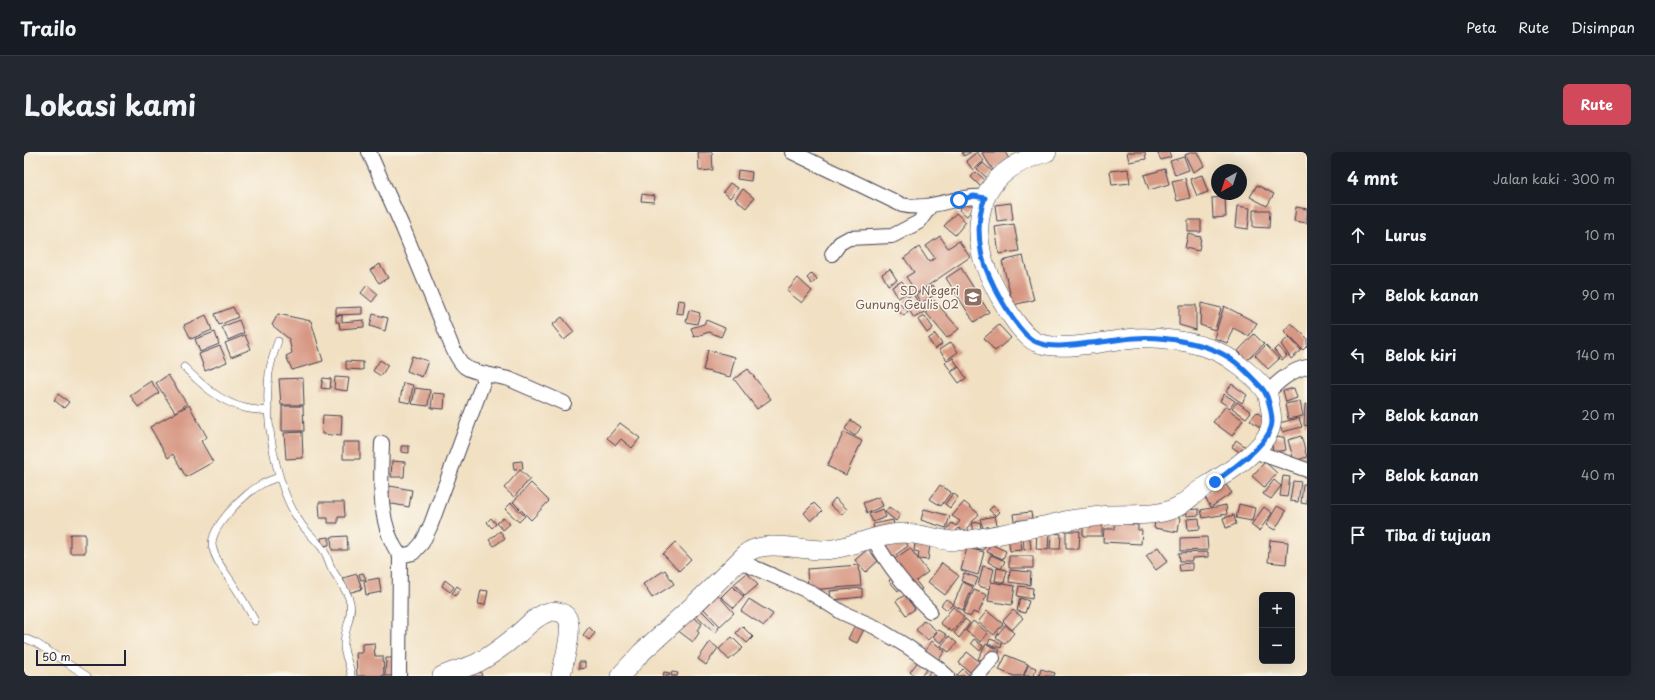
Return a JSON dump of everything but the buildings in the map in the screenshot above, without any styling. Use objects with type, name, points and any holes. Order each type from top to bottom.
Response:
[{"type":"main road","points":[[620,676],[642,652],[699,600],[748,552],[758,547],[831,549],[849,546],[886,535],[903,533],[953,541],[970,540],[1075,519],[1166,511],[1174,508],[1215,482],[1254,451],[1267,435],[1272,422],[1267,393],[1249,374],[1230,358],[1217,351],[1194,344],[1170,340],[1137,338],[1057,346],[1044,344],[1029,338],[1014,320],[991,279],[982,259],[979,224],[985,198],[1002,174],[1012,166],[1025,159],[1046,152]]},
{"type":"main road","points":[[442,676],[479,662],[505,645],[535,620],[549,612],[554,611],[564,615],[567,618],[569,625],[568,645],[561,676]]},
{"type":"street","points":[[369,152],[404,228],[460,363],[466,369],[510,379],[564,403]]},
{"type":"street","points":[[792,152],[902,205],[910,207],[931,205],[974,196],[985,198]]},
{"type":"street","points":[[832,254],[840,243],[849,238],[892,236],[919,222],[931,205]]},
{"type":"street","points":[[1267,393],[1279,381],[1290,374],[1307,367]]},
{"type":"street","points":[[400,556],[413,553],[422,543],[430,528],[486,374]]},
{"type":"street","points":[[382,443],[380,492],[386,522],[393,545],[400,556],[399,676]]},
{"type":"street","points":[[1254,451],[1307,470]]},
{"type":"street","points":[[873,538],[887,562],[912,594],[930,611]]},
{"type":"street","points":[[739,561],[808,591],[843,613],[875,627],[908,647],[947,676]]},
{"type":"street","points":[[978,676],[993,658]]},
{"type":"lane","points":[[278,341],[269,372],[268,389],[271,435],[279,477],[291,508],[302,525],[323,549],[331,568],[345,590],[350,602],[350,615],[344,636],[344,645],[351,676]]},
{"type":"lane","points":[[184,367],[202,385],[221,398],[244,408],[269,411]]},
{"type":"lane","points":[[255,621],[212,549],[212,539],[216,530],[227,516],[245,497],[262,484],[279,477]]},
{"type":"lane","points":[[24,638],[42,647],[87,676]]},
{"type":"place","name":"SD Negeri Gunung Geulis 02","points":[[973,297]]},
{"type":"route","points":[[959,200],[974,196],[985,198],[979,224],[982,259],[991,279],[1014,320],[1029,338],[1036,342],[1057,346],[1137,338],[1170,340],[1194,344],[1217,351],[1230,358],[1249,374],[1267,393],[1272,422],[1267,435],[1254,451],[1242,462],[1215,482]]}]
